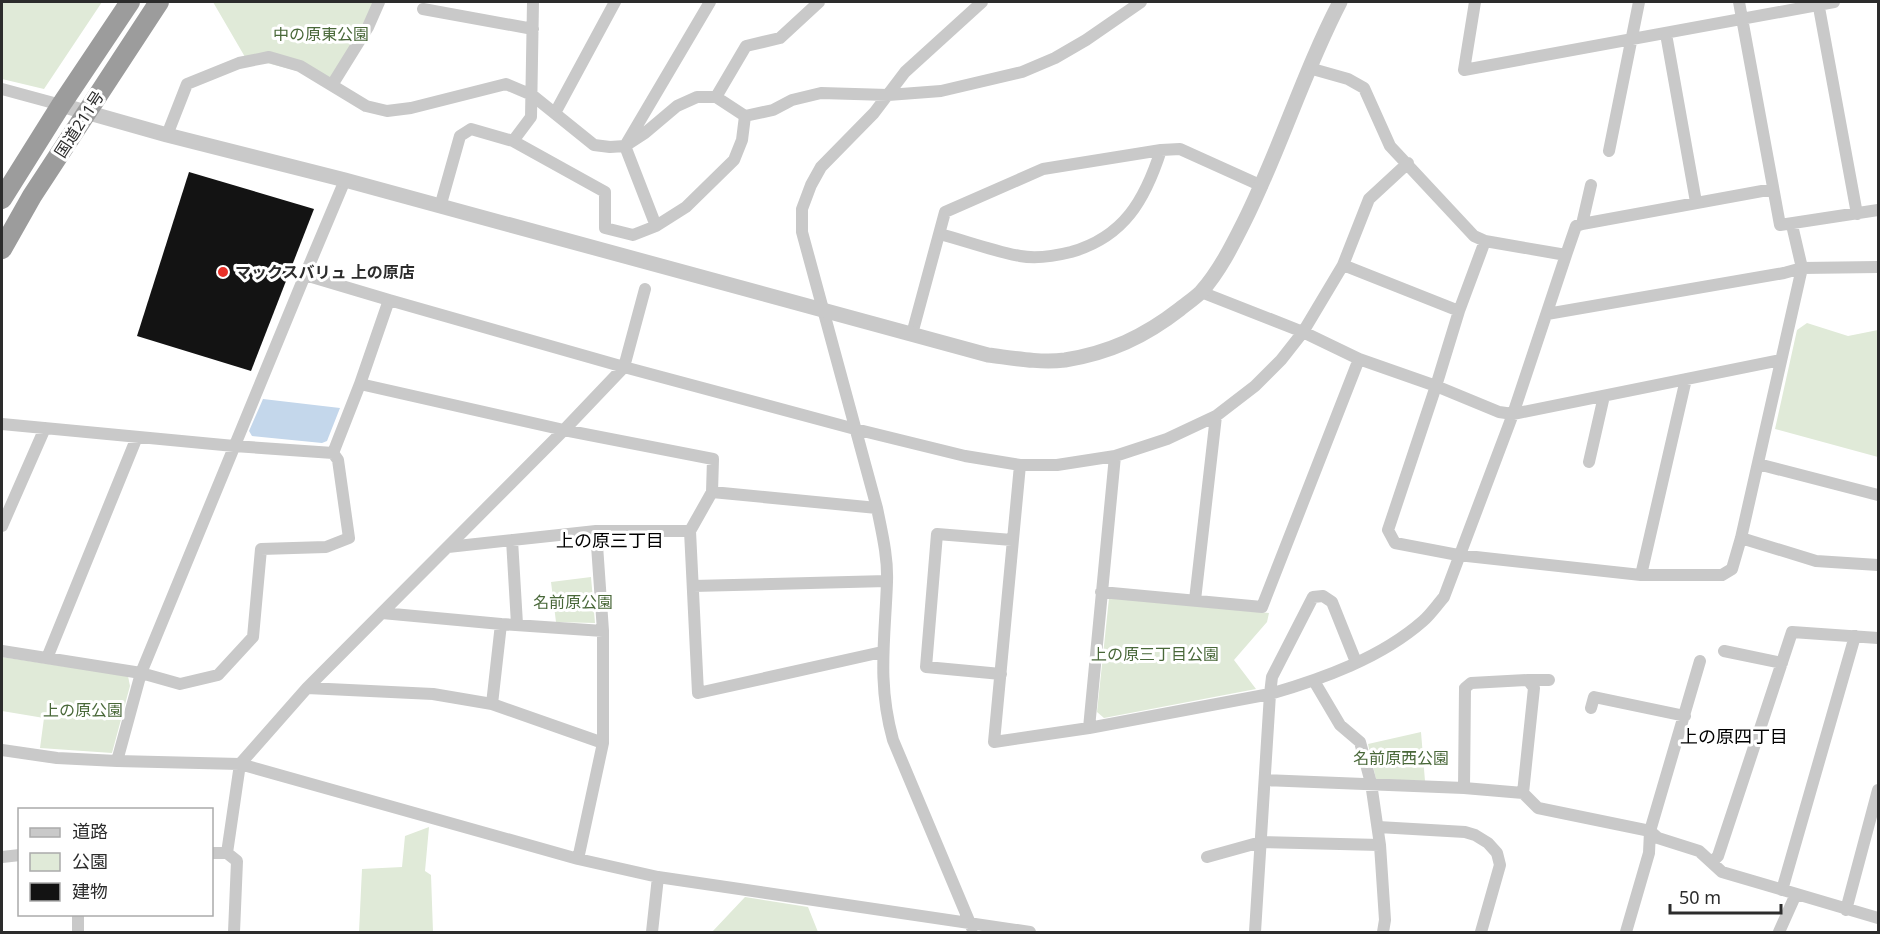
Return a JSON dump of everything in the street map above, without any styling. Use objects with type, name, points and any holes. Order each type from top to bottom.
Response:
[{"type":"highway","name":"国道211号","points":[[2,199],[130,2]]},
{"type":"highway","name":"国道211号","points":[[2,249],[32,196],[159,2]]},
{"type":"street","points":[[332,85],[368,27],[379,2]]},
{"type":"street","points":[[513,141],[531,117],[533,2]]},
{"type":"street","points":[[555,113],[615,2]]},
{"type":"street","points":[[625,146],[710,2]]},
{"type":"street","points":[[716,97],[746,46],[780,38],[819,2]]},
{"type":"street","points":[[972,928],[892,740],[882,687],[887,580],[885,548],[877,508],[802,232],[802,209],[811,185],[822,166],[874,113],[904,72],[982,2]]},
{"type":"street","points":[[167,135],[187,84],[239,63],[269,57],[300,66],[366,106],[387,111],[411,108],[506,84],[532,95],[594,145],[625,146],[645,133],[677,106],[698,97],[716,97],[745,116],[773,110],[792,100],[821,93],[888,95],[941,91],[1023,72],[1076,46],[1141,2]]},
{"type":"street","points":[[2,89],[988,355],[1027,360],[1063,360],[1101,352],[1137,338],[1168,318],[1200,292],[1230,249],[1262,186],[1309,69],[1340,2]]},
{"type":"street","points":[[1475,2],[1464,70],[1834,2]]},
{"type":"street","points":[[1609,151],[1639,2]]},
{"type":"street","points":[[1740,2],[1780,225],[1792,225],[1878,210]]},
{"type":"street","points":[[1819,3],[1857,214]]},
{"type":"street","points":[[423,9],[533,29]]},
{"type":"street","points":[[1666,34],[1696,202]]},
{"type":"street","points":[[1309,69],[1348,79],[1364,88],[1390,146],[1474,236],[1485,241],[1566,255]]},
{"type":"street","points":[[440,207],[460,136],[471,129],[513,141],[605,192],[605,228],[633,235],[656,226],[686,207],[734,160],[742,140],[745,116]]},
{"type":"street","points":[[625,146],[656,226]]},
{"type":"street","points":[[912,334],[945,212],[1043,169],[1180,149],[1262,186]]},
{"type":"street","points":[[940,234],[1021,256],[1054,256],[1081,249],[1102,239],[1122,225],[1139,202],[1152,178],[1161,150]]},
{"type":"street","points":[[304,275],[624,367],[855,429],[964,456],[1020,465],[1057,465],[1115,456],[1167,439],[1216,416],[1255,386],[1281,360],[1303,332],[1343,265],[1369,199],[1407,163]]},
{"type":"street","points":[[117,761],[141,673],[345,180]]},
{"type":"street","points":[[1582,224],[1591,185]]},
{"type":"street","points":[[1020,465],[994,742],[1089,728],[1270,694],[1314,681],[1398,641],[1425,620],[1444,597],[1513,414],[1576,226],[1773,189]]},
{"type":"street","points":[[1485,241],[1459,311],[1388,530],[1395,543],[1458,555],[1641,575],[1722,575],[1732,569],[1741,538],[1802,268],[1792,225]]},
{"type":"street","points":[[1343,265],[1459,311]]},
{"type":"street","points":[[1547,314],[1802,268],[1878,267]]},
{"type":"street","points":[[227,854],[240,764],[307,688],[624,367],[645,289]]},
{"type":"street","points":[[1200,292],[1303,332],[1359,358],[1499,412],[1513,414],[1781,360]]},
{"type":"street","points":[[333,453],[389,300]]},
{"type":"street","points":[[1101,592],[1262,607],[1359,358]]},
{"type":"street","points":[[1641,575],[1686,379]]},
{"type":"street","points":[[360,384],[564,430],[713,459],[712,492],[690,531],[698,693],[882,652]]},
{"type":"street","points":[[1589,462],[1604,396]]},
{"type":"street","points":[[1195,600],[1216,416]]},
{"type":"street","points":[[2,423],[234,446],[333,453]]},
{"type":"street","points":[[2,526],[45,428]]},
{"type":"street","points":[[46,658],[137,437]]},
{"type":"street","points":[[2,651],[141,673],[180,684],[218,675],[253,637],[261,549],[326,547],[349,538],[338,460],[333,453]]},
{"type":"street","points":[[1089,728],[1115,456]]},
{"type":"street","points":[[1758,464],[1878,495]]},
{"type":"street","points":[[712,492],[877,508]]},
{"type":"street","points":[[447,548],[596,531],[690,531]]},
{"type":"street","points":[[578,859],[603,743],[603,631],[596,531]]},
{"type":"street","points":[[1001,674],[926,667],[937,534],[1012,540]]},
{"type":"street","points":[[1741,538],[1816,561],[1878,565]]},
{"type":"street","points":[[512,540],[517,624]]},
{"type":"street","points":[[693,586],[887,580]]},
{"type":"street","points":[[1255,933],[1272,677],[1313,597],[1323,596],[1332,602],[1356,662]]},
{"type":"street","points":[[382,613],[603,631]]},
{"type":"street","points":[[492,704],[501,624]]},
{"type":"street","points":[[1712,862],[1719,856],[1792,633],[1878,639]]},
{"type":"street","points":[[1782,890],[1855,636]]},
{"type":"street","points":[[1724,651],[1782,663]]},
{"type":"street","points":[[1626,933],[1649,853],[1650,831],[1700,661]]},
{"type":"street","points":[[1523,793],[1534,688],[1528,680]]},
{"type":"street","points":[[1464,788],[1465,688],[1471,683],[1549,680]]},
{"type":"street","points":[[1314,681],[1340,725],[1360,742],[1371,783],[1378,827],[1385,920],[1383,933]]},
{"type":"street","points":[[307,688],[433,694],[492,704],[603,743]]},
{"type":"street","points":[[1594,697],[1685,716]]},
{"type":"street","points":[[2,750],[57,758],[240,764],[578,859],[658,877],[972,928],[1030,933]]},
{"type":"street","points":[[1265,780],[1371,783],[1523,793],[1538,808],[1650,831],[1658,838],[1699,850],[1722,872],[1878,918]]},
{"type":"street","points":[[1846,910],[1878,790]]},
{"type":"street","points":[[1378,827],[1465,832],[1488,843],[1497,853],[1500,865],[1481,933]]},
{"type":"street","points":[[1207,857],[1261,842],[1380,844]]},
{"type":"street","points":[[213,854],[227,854],[237,861],[234,933]]},
{"type":"street","points":[[2,857],[18,855]]},
{"type":"street","points":[[652,933],[658,877]]},
{"type":"street","points":[[1779,933],[1796,894]]},
{"type":"street","points":[[78,916],[78,933]]},
{"type":"green space","points":[[2,2],[102,2],[44,89],[2,79]]},
{"type":"green space","name":"中の原東公園","points":[[213,2],[376,2],[331,80],[245,57]]},
{"type":"green space","points":[[1807,323],[1848,336],[1878,330],[1878,457],[1775,429],[1797,330]]},
{"type":"green space","name":"名前原公園","points":[[591,577],[595,623],[556,622],[551,582]]},
{"type":"green space","name":"上の原三丁目公園","points":[[1109,598],[1269,613],[1267,622],[1234,660],[1256,689],[1104,718],[1097,712]]},
{"type":"green space","name":"上の原公園","points":[[2,657],[128,676],[130,686],[112,753],[40,748],[44,718],[2,711]]},
{"type":"green space","name":"名前原西公園","points":[[1421,732],[1425,781],[1376,779],[1368,744]]},
{"type":"green space","points":[[429,827],[425,871],[431,875],[433,932],[359,932],[362,869],[402,867],[405,836]]},
{"type":"green space","points":[[745,897],[808,907],[818,932],[712,932]]},
{"type":"water","points":[[263,399],[340,408],[327,441],[322,443],[252,436],[249,431]]},
{"type":"building","name":"マックスバリュ 上の原店","points":[[189,172],[314,209],[251,371],[137,336]]},
{"type":"place","name":"マックスバリュ 上の原店","points":[[223,272]]},
{"type":"district","name":"上の原三丁目","points":[[610,540]]},
{"type":"district","name":"上の原四丁目","points":[[1734,736]]}]
